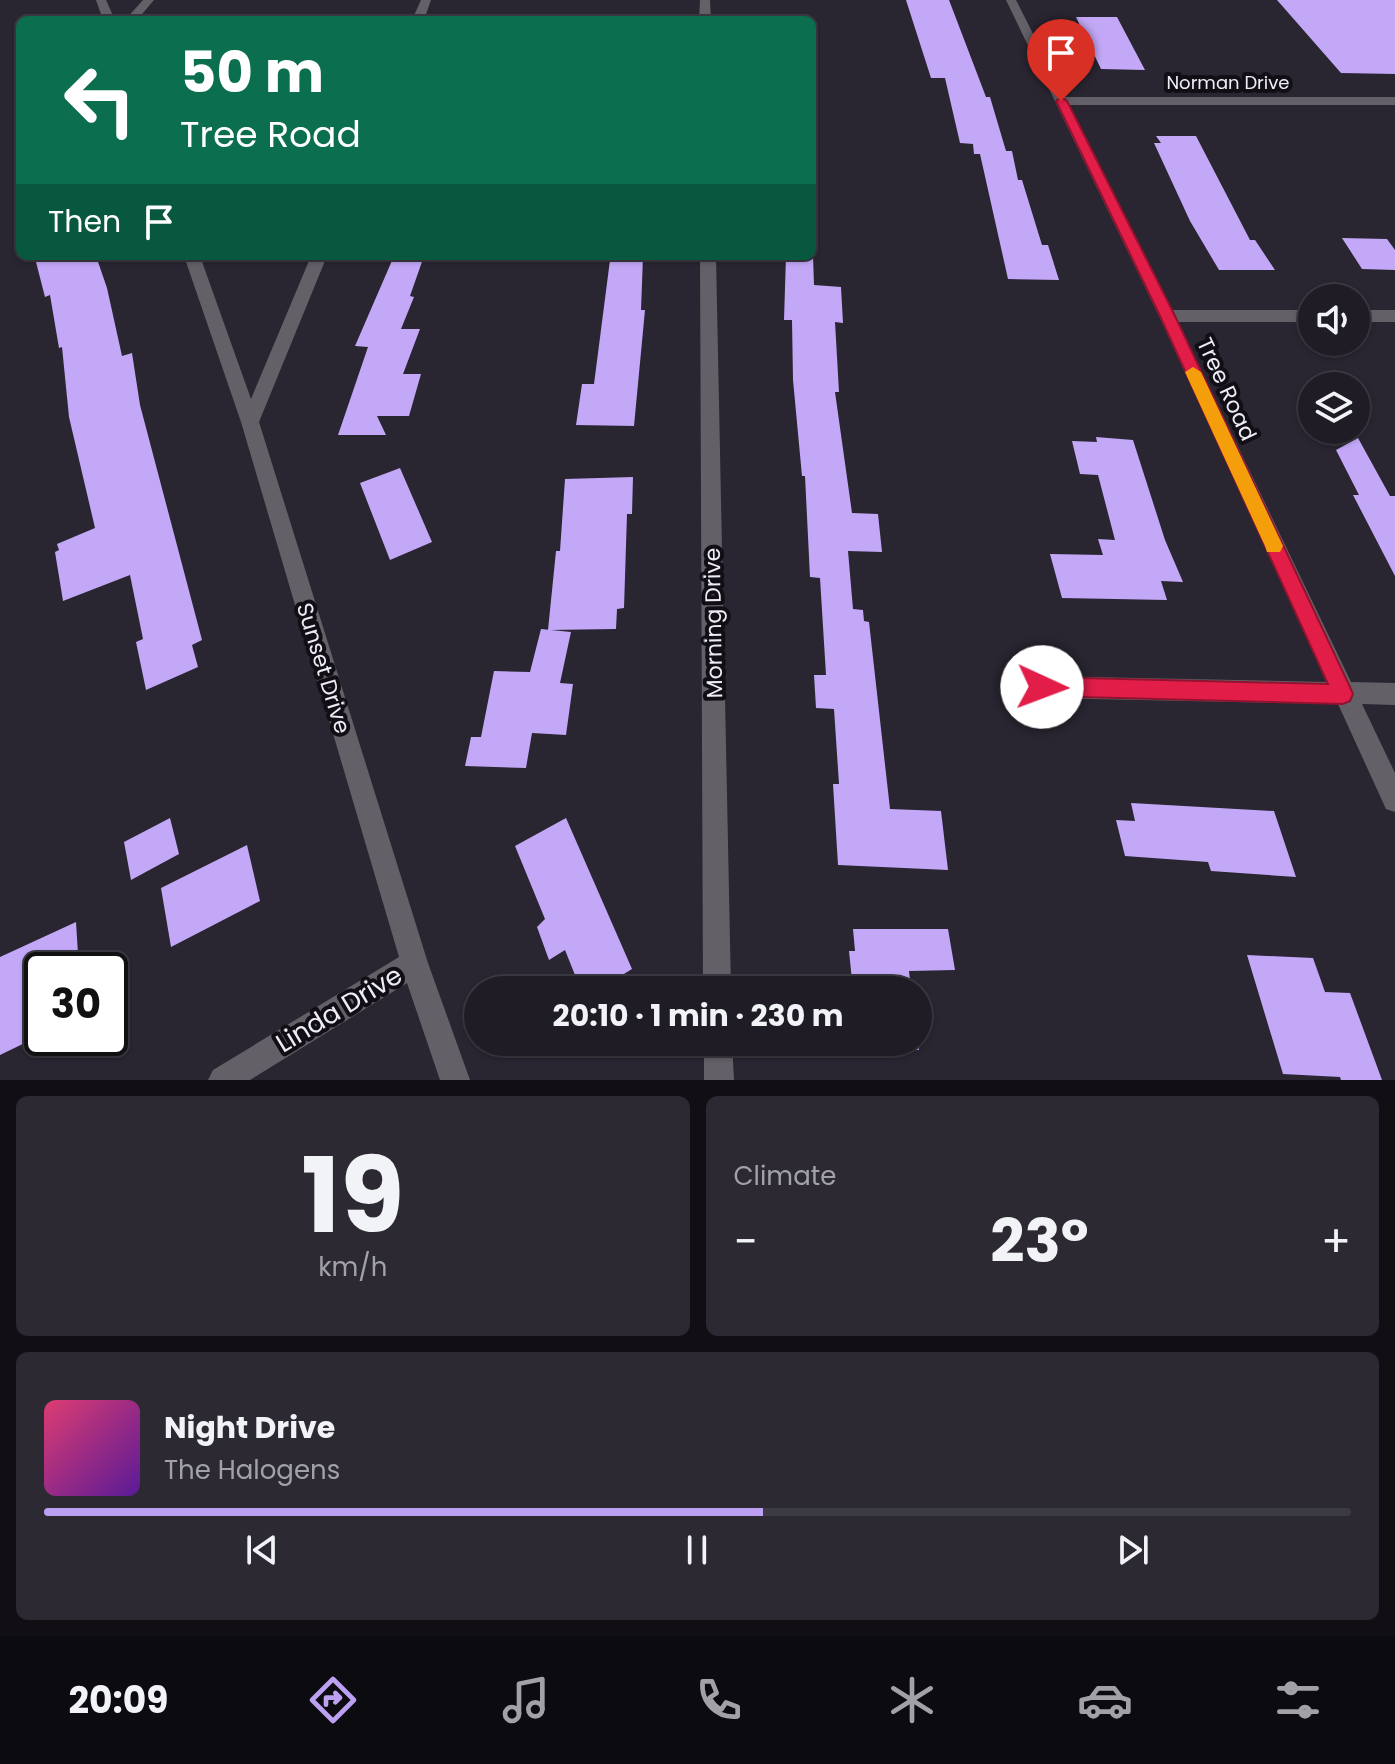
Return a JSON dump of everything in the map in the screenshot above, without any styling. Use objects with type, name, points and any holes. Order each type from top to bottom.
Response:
[{"type":"street","points":[[135,16],[149,0]]},
{"type":"street","name":"Tree Road","points":[[1011,0],[1167,316],[1395,800]]},
{"type":"street","name":"Norman Drive","points":[[1061,101],[1395,101]]},
{"type":"street","name":"Sunset Drive","points":[[193,260],[250,422],[414,963],[455,1080]]},
{"type":"street","points":[[250,422],[317,260]]},
{"type":"street","name":"Morning Drive","points":[[708,260],[717,976]]},
{"type":"street","points":[[1167,316],[1298,316]]},
{"type":"street","points":[[1370,316],[1395,316]]},
{"type":"street","points":[[1042,687],[1395,694]]},
{"type":"street","name":"Linda Drive","points":[[223,1080],[414,963]]},
{"type":"street","points":[[718,1056],[719,1080]]},
{"type":"building","points":[[906,0],[949,0],[986,97],[990,97],[1006,151],[1012,151],[1018,180],[1022,180],[1042,245],[1048,245],[1059,280],[1008,279],[980,154],[974,154],[973,144],[960,143],[945,78],[931,78]]},
{"type":"building","points":[[1277,0],[1395,0],[1395,74],[1341,73]]},
{"type":"building","points":[[1076,17],[1117,17],[1145,70],[1101,69]]},
{"type":"building","points":[[1156,136],[1196,136],[1250,240],[1255,240],[1275,270],[1219,270],[1190,221],[1154,143],[1161,143]]},
{"type":"building","points":[[1342,238],[1387,239],[1395,250],[1395,270],[1362,269]]},
{"type":"building","points":[[97,260],[122,356],[132,353],[140,405],[202,640],[192,645],[198,667],[146,690],[136,642],[143,639],[130,575],[63,601],[55,552],[59,550],[57,544],[95,528],[69,417],[62,347],[59,348],[50,295],[45,297],[36,262]]},
{"type":"building","points":[[392,260],[423,260],[410,296],[414,297],[401,329],[420,329],[403,374],[421,374],[409,416],[377,416],[386,435],[338,435],[368,347],[355,346]]},
{"type":"building","points":[[610,260],[643,260],[641,310],[645,310],[634,426],[576,425],[582,384],[594,384]]},
{"type":"building","points":[[786,260],[813,260],[814,285],[841,287],[843,323],[835,322],[839,392],[835,392],[852,513],[878,514],[882,552],[848,551],[853,609],[863,610],[864,621],[869,622],[890,809],[941,811],[948,870],[838,865],[833,784],[839,784],[834,709],[816,708],[814,675],[826,675],[820,578],[810,577],[805,476],[802,476],[793,380],[792,320],[784,320]]},
{"type":"building","points":[[1096,437],[1133,440],[1165,540],[1183,582],[1161,581],[1167,600],[1062,598],[1050,554],[1103,555],[1098,539],[1115,540],[1098,475],[1080,474],[1072,441],[1097,442]]},
{"type":"building","points":[[1347,444],[1361,444],[1390,496],[1395,496],[1395,576],[1353,495],[1359,495],[1336,450]]},
{"type":"building","points":[[400,468],[432,542],[390,560],[360,483]]},
{"type":"building","points":[[633,477],[632,514],[627,514],[624,608],[617,609],[616,629],[548,630],[556,551],[560,551],[565,479]]},
{"type":"building","points":[[541,629],[571,632],[560,683],[573,684],[566,735],[532,733],[526,768],[465,766],[471,737],[481,737],[494,671],[530,672]]},
{"type":"building","points":[[1131,803],[1274,811],[1296,877],[1211,871],[1208,862],[1125,856],[1116,820],[1135,821]]},
{"type":"building","points":[[170,818],[179,854],[131,880],[124,842]]},
{"type":"building","points":[[566,818],[632,969],[621,976],[575,976],[565,950],[549,960],[537,927],[545,919],[515,846]]},
{"type":"building","points":[[247,845],[260,901],[171,947],[161,888]]},
{"type":"building","points":[[76,922],[78,952],[24,952],[24,1043],[0,1055],[0,957]]},
{"type":"building","points":[[853,929],[948,929],[955,970],[909,971],[910,976],[852,976],[849,951],[855,951]]},
{"type":"building","points":[[1247,955],[1313,958],[1325,992],[1350,993],[1382,1080],[1341,1080],[1340,1077],[1283,1074]]},
{"type":"slow traffic","points":[[1193,372],[1274,546]]},
{"type":"route","points":[[1042,687],[1343,694],[1167,316],[1061,101]]}]
